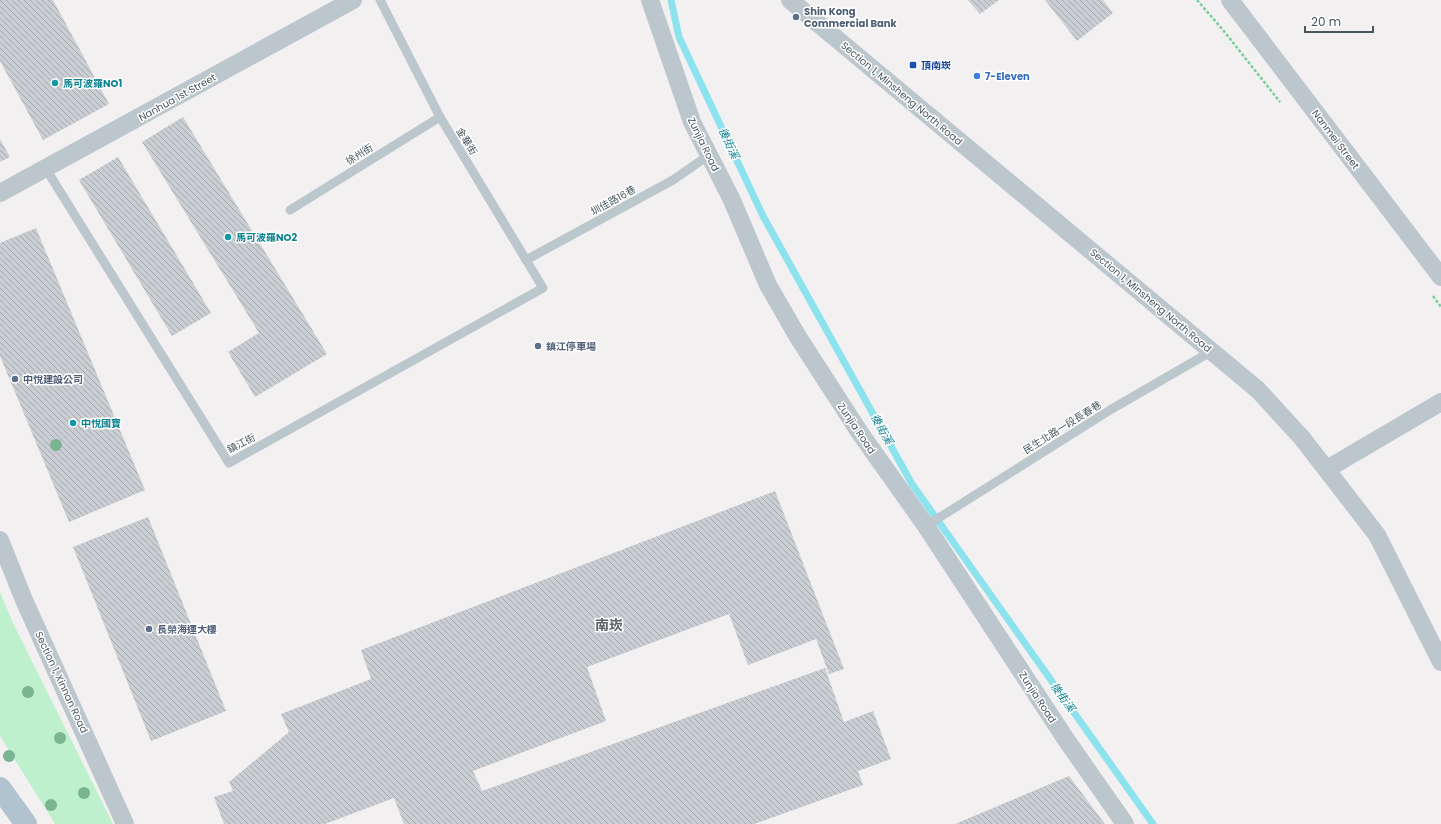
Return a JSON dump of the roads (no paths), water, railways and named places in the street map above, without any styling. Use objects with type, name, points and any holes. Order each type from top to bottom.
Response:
[{"type":"main road","points":[[0,788],[26,824]]},
{"type":"street","name":"Nanhua 1st Street","points":[[0,193],[353,0]]},
{"type":"street","name":"Zunjia Road","points":[[650,0],[692,122],[731,198],[768,285],[798,337],[860,433],[930,523],[1061,732],[1125,824]]},
{"type":"street","name":"Section 1, Minsheng North Road","points":[[790,0],[1258,390],[1302,438],[1377,535],[1441,662]]},
{"type":"street","name":"Nanmei Street","points":[[1230,0],[1441,277]]},
{"type":"street","points":[[1327,469],[1441,402]]},
{"type":"street","name":"Section 1, Xinnan Road","points":[[0,540],[24,600],[125,824]]},
{"type":"lane","name":"金華街","points":[[380,0],[440,117],[543,288]]},
{"type":"lane","name":"徐州街","points":[[290,210],[440,117]]},
{"type":"lane","name":"圳佳路16巷","points":[[526,260],[673,180],[709,155]]},
{"type":"lane","name":"鎮江街","points":[[46,169],[230,463],[543,288]]},
{"type":"lane","name":"民生北路一段長春巷","points":[[930,523],[1110,410],[1212,351]]},
{"type":"waterway","name":"後街溪","points":[[671,0],[679,37],[763,216],[912,484],[1153,824]]},
{"type":"place","name":"Shin Kong Commercial Bank","points":[[796,17]]},
{"type":"place","name":"頂南崁","points":[[913,65]]},
{"type":"place","name":"7-Eleven","points":[[977,76]]},
{"type":"place","name":"馬可波羅NO1","points":[[55,83]]},
{"type":"place","name":"馬可波羅NO2","points":[[228,237]]},
{"type":"place","name":"鎮江停車場","points":[[538,346]]},
{"type":"place","name":"中悅建設公司","points":[[15,379]]},
{"type":"place","name":"中悅國寶","points":[[73,423]]},
{"type":"place","name":"長榮海運大樓","points":[[149,629]]},
{"type":"district","name":"南崁","points":[[609,625]]}]
